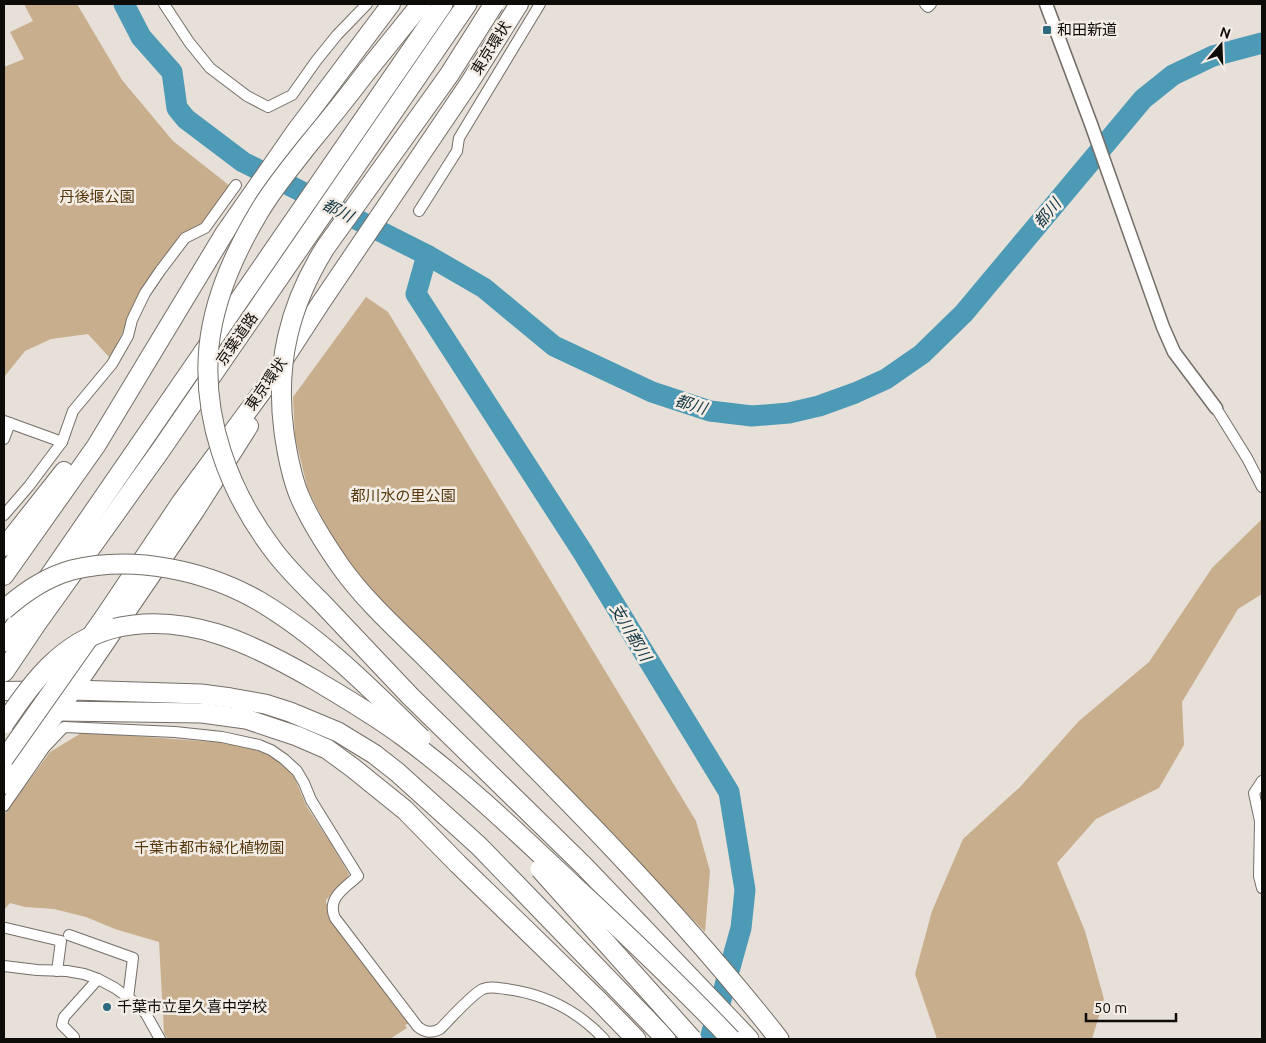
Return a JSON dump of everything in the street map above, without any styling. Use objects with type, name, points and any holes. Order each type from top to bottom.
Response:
[{"type":"highway","points":[[4,576],[10,552],[96,446],[224,234],[243,190],[295,132],[391,4]]},
{"type":"highway","points":[[421,4],[277,184],[239,248],[218,302],[209,346],[208,366],[214,430],[235,490],[258,530],[289,568],[410,696],[584,866],[749,1039]]},
{"type":"highway","name":"京葉道路","points":[[4,642],[443,4]]},
{"type":"highway","name":"京葉道路","points":[[4,672],[160,451],[467,4]]},
{"type":"highway","points":[[494,4],[449,75],[325,248],[305,283],[286,341],[281,377],[281,406],[286,450],[298,493],[308,514],[334,556],[356,584],[429,661],[545,777],[693,936],[779,1039]]},
{"type":"highway","name":"東京環状","points":[[4,758],[181,502],[270,381],[470,82],[519,4]]},
{"type":"highway","points":[[4,785],[61,719],[72,690],[195,511],[262,406],[270,381]]},
{"type":"highway","points":[[4,610],[33,587],[50,578],[71,570],[118,564],[157,567],[193,574],[234,589],[259,601],[286,619],[358,677],[423,740],[692,1039]]},
{"type":"highway","points":[[4,724],[24,694],[62,653],[77,643],[111,629],[146,624],[187,625],[209,630],[252,647],[278,659],[353,703],[402,735],[440,765],[484,802],[584,896],[731,1039]]},
{"type":"highway","points":[[4,691],[72,690],[201,694],[273,706],[338,732],[374,754],[398,772],[479,846],[661,1033]]},
{"type":"highway","points":[[4,711],[61,719],[202,713],[266,725],[298,736],[327,750],[353,768],[405,810],[636,1039]]},
{"type":"street","points":[[164,4],[189,42],[210,68],[247,96],[268,107],[292,95],[337,35],[367,4]]},
{"type":"street","points":[[419,211],[457,151],[459,138],[540,4]]},
{"type":"street","points":[[925,4],[928,7],[931,4]]},
{"type":"street","points":[[1046,4],[1163,327],[1174,352],[1216,408],[1248,458],[1262,487]]},
{"type":"street","points":[[4,515],[34,480],[62,442],[73,411],[112,364],[128,336],[132,320],[160,271],[185,238],[206,228],[243,190]]},
{"type":"street","points":[[4,439],[7,422],[62,442]]},
{"type":"street","points":[[4,806],[45,747],[61,719],[185,733],[259,745],[271,750],[297,771],[311,800],[358,876],[334,899],[332,911],[335,918],[418,1027],[428,1032],[440,1029],[480,991],[492,988],[525,991],[559,1005],[592,1026],[604,1039]]},
{"type":"street","points":[[1262,781],[1254,793],[1260,821],[1259,876],[1262,888]]},
{"type":"street","points":[[6,928],[60,941],[57,971]]},
{"type":"street","points":[[70,935],[133,958],[128,998]]},
{"type":"street","points":[[4,966],[84,974],[98,979],[137,1004],[146,1014],[160,1039]]},
{"type":"street","points":[[74,1039],[62,1025],[64,1017],[98,979]]},
{"type":"green space","name":"丹後堰公園","points":[[24,4],[77,4],[122,80],[173,141],[230,186],[200,227],[146,285],[110,358],[88,334],[51,339],[25,351],[4,377],[4,67],[24,59],[10,32],[33,21]]},
{"type":"green space","name":"都川水の里公園","points":[[366,297],[388,312],[696,821],[710,871],[705,932],[365,583],[333,539],[308,490],[295,437],[293,397]]},
{"type":"green space","points":[[1262,519],[1262,594],[1238,609],[1182,702],[1184,745],[1159,788],[1096,819],[1057,863],[1085,931],[1104,999],[1092,1039],[937,1039],[915,974],[932,911],[963,839],[1020,787],[1079,721],[1149,662],[1212,568]]},
{"type":"green space","name":"千葉市都市緑化植物園","points":[[83,732],[226,743],[253,748],[284,765],[294,777],[307,807],[349,874],[347,879],[326,900],[326,903],[410,1023],[405,1025],[407,1028],[390,1039],[168,1039],[164,1033],[159,942],[115,929],[86,917],[54,909],[25,907],[10,903],[4,910],[4,815],[50,752]]},
{"type":"waterway","name":"都川","points":[[124,4],[141,37],[172,72],[177,108],[186,119],[243,162],[427,255],[484,288],[554,346],[652,392],[710,411],[752,416],[789,413],[819,406],[855,393],[886,379],[922,354],[964,313],[1143,99],[1173,75],[1213,56],[1262,43]]},
{"type":"waterway","name":"支川都川","points":[[427,255],[416,294],[582,551],[729,792],[745,890],[741,928],[710,1039]]},
{"type":"place","name":"和田新道","points":[[1047,30]]},
{"type":"place","name":"千葉市立星久喜中学校","points":[[107,1007]]}]
